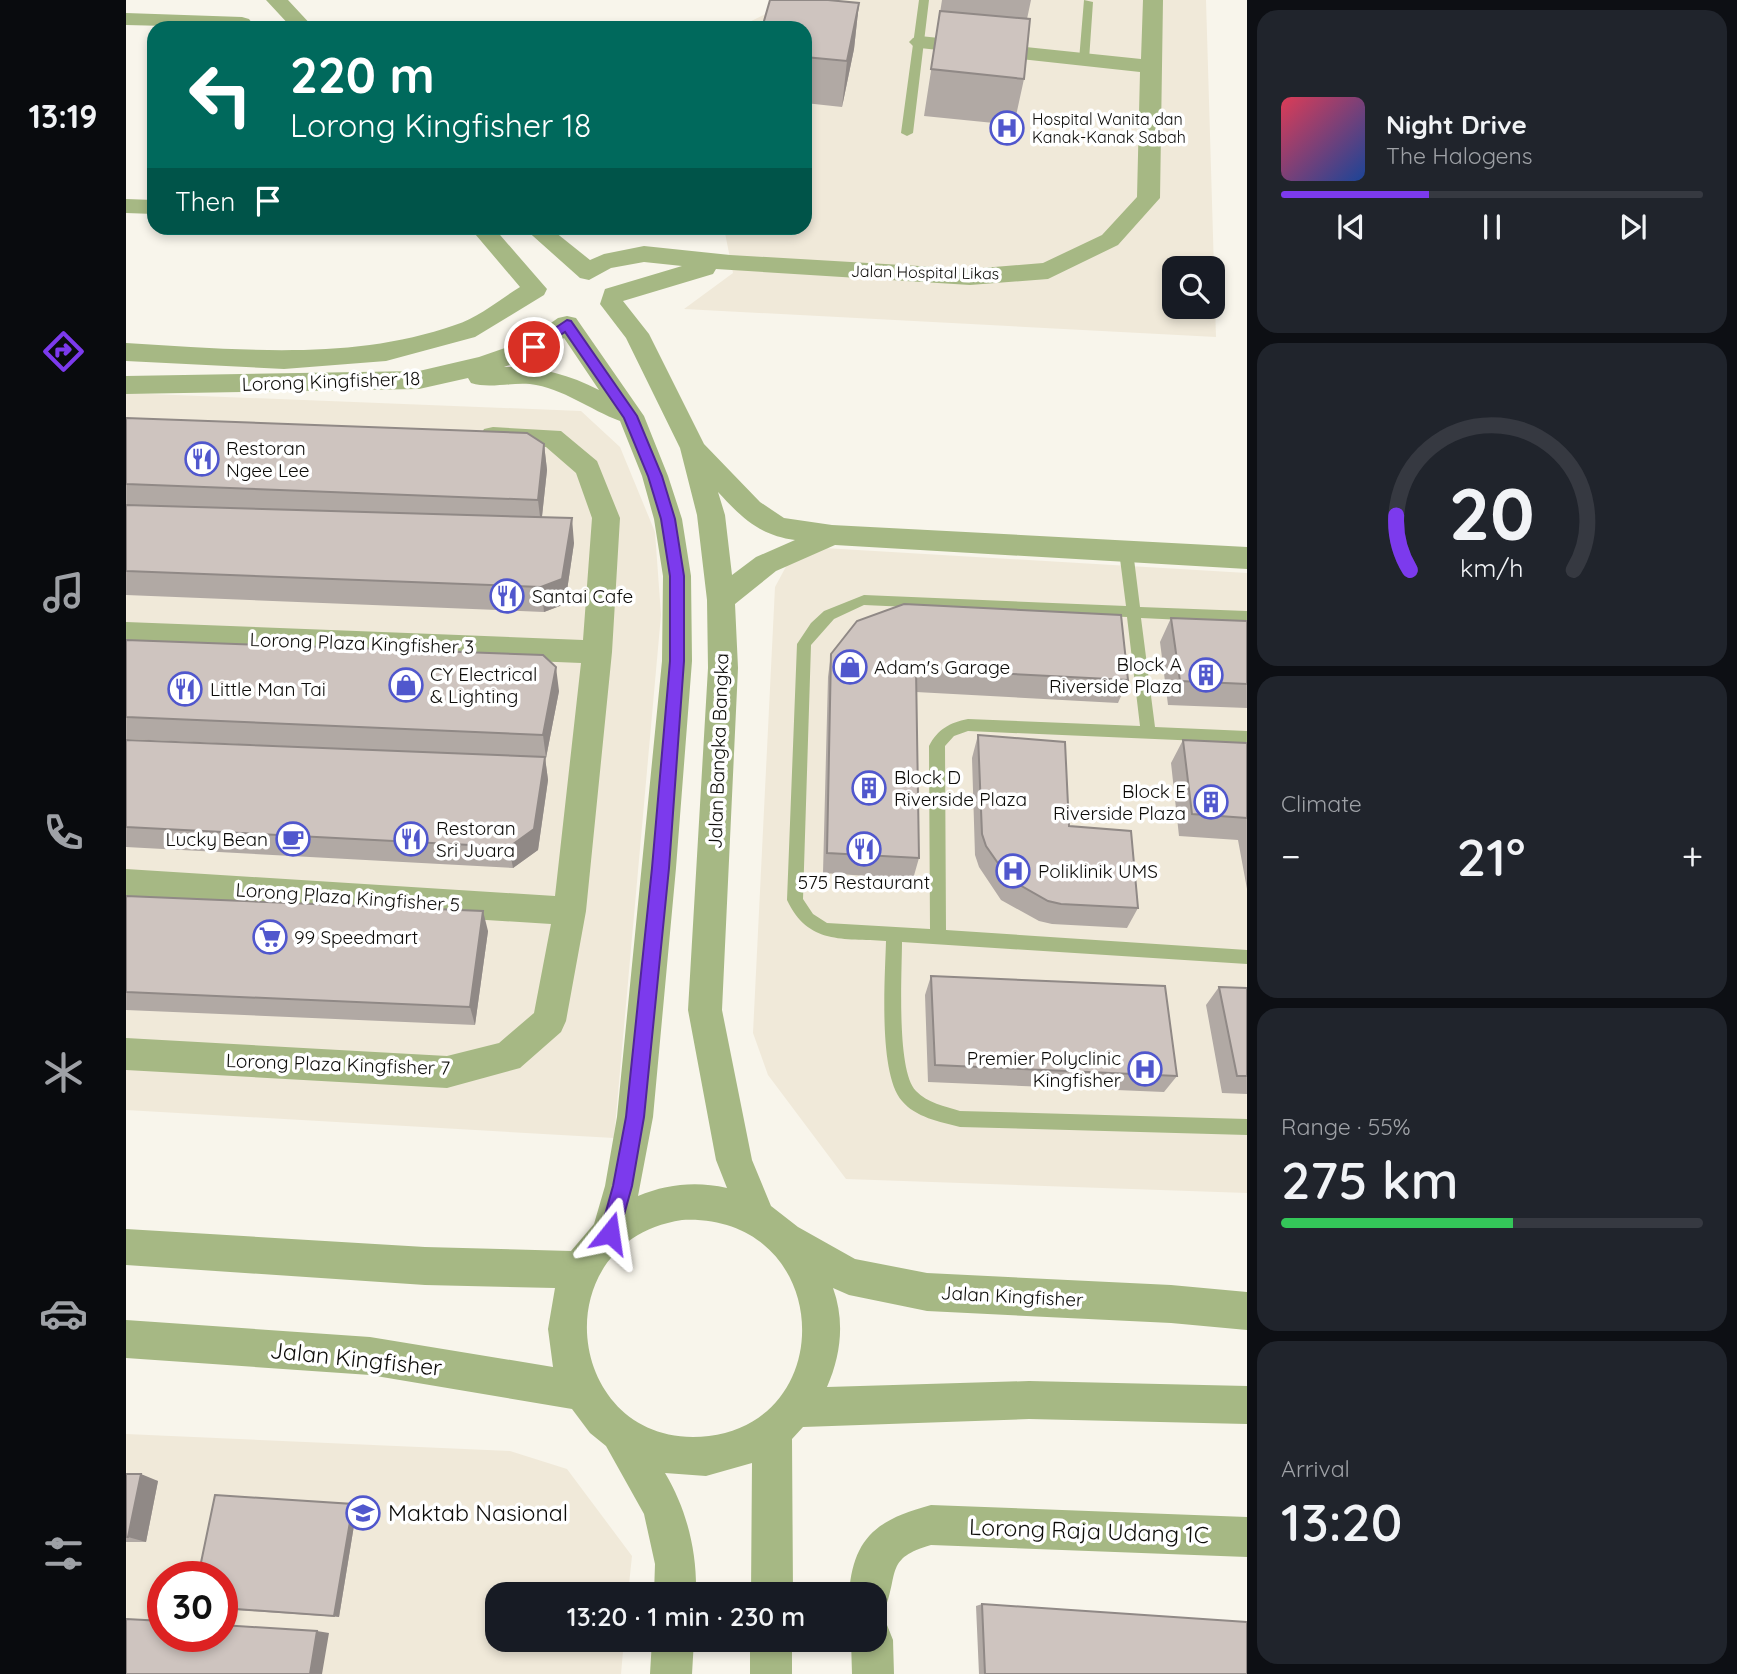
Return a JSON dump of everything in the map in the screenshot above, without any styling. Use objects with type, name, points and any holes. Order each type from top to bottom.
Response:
[{"type":"street","points":[[276,0],[297,21]]},
{"type":"street","name":"Jalan Hospital Likas","points":[[730,263],[970,277],[1048,271],[1110,240],[1148,198],[1153,0]]},
{"type":"street","points":[[126,19],[184,21]]},
{"type":"street","points":[[920,42],[1153,67]]},
{"type":"street","points":[[126,206],[147,207]]},
{"type":"street","points":[[490,235],[548,279]]},
{"type":"street","points":[[544,235],[589,272],[607,281],[613,300]]},
{"type":"street","points":[[644,254],[730,263],[664,278],[613,300],[600,317],[590,322],[567,324],[544,318],[537,312],[532,297],[548,279],[589,272],[604,262],[644,254]]},
{"type":"street","name":"Lorong Kingfisher 18","points":[[126,352],[284,360],[386,352],[466,331],[548,279]]},
{"type":"street","name":"Jalan Bangka Bangka","points":[[613,300],[637,334],[693,448],[711,515],[721,600],[723,668],[705,1010],[734,1160],[756,1215]]},
{"type":"street","points":[[567,324],[631,416],[655,476],[668,519],[677,576],[677,661],[635,1117],[610,1233]]},
{"type":"street","name":"Lorong Kingfisher 18","points":[[126,385],[419,380],[484,365],[534,347],[567,324]]},
{"type":"street","points":[[419,380],[530,375],[568,385],[631,416]]},
{"type":"street","name":"Lorong Plaza Kingfisher 7","points":[[126,1054],[447,1072],[508,1057],[549,1021],[570,911],[597,652],[606,518],[588,468],[552,438],[469,436]]},
{"type":"street","points":[[693,448],[750,509],[777,527],[832,535],[1247,558]]},
{"type":"street","points":[[721,600],[766,564],[832,535]]},
{"type":"street","name":"Lorong Plaza Kingfisher 3","points":[[126,633],[597,652]]},
{"type":"street","name":"Lorong Plaza Kingfisher 5","points":[[126,883],[570,911]]},
{"type":"street","points":[[678,1200],[718,1201],[756,1215],[788,1241],[811,1278],[821,1322],[816,1367],[783,1420],[736,1451],[697,1459],[657,1453],[621,1435],[600,1416],[584,1392],[570,1352],[569,1310],[581,1270],[610,1233],[639,1212],[678,1200]]},
{"type":"street","name":"Jalan Kingfisher","points":[[788,1241],[849,1276],[928,1292],[1171,1304],[1247,1311]]},
{"type":"street","points":[[126,1247],[425,1266],[581,1270]]},
{"type":"street","name":"Jalan Kingfisher","points":[[126,1339],[370,1356],[584,1392]]},
{"type":"street","points":[[783,1420],[1029,1400],[1247,1405]]},
{"type":"street","points":[[773,1582],[783,1420]]},
{"type":"street","points":[[621,1435],[663,1508],[676,1564],[675,1582]]},
{"type":"street","name":"Lorong Raja Udang 1C","points":[[870,1582],[881,1554],[897,1535],[932,1525],[1247,1537]]},
{"type":"street","points":[[671,1674],[672,1652]]},
{"type":"street","points":[[771,1652],[771,1674]]},
{"type":"street","points":[[872,1652],[873,1674]]},
{"type":"lane","points":[[907,133],[923,0]]},
{"type":"lane","points":[[1084,60],[1088,2]]},
{"type":"lane","points":[[1126,551],[1148,733]]},
{"type":"lane","points":[[1247,617],[864,600],[837,609],[816,625],[804,645],[795,900],[801,913],[813,925],[827,930],[1247,957]]},
{"type":"lane","points":[[938,937],[937,746],[943,735],[954,728],[968,725],[1247,737]]},
{"type":"lane","points":[[894,935],[896,1064],[904,1091],[929,1110],[960,1119],[1247,1127]]},
{"type":"shaded area","name":"Hospital Wanita dan Kanak-Kanak Sabah","points":[[794,0],[1206,0],[1214,256],[1162,256],[1162,319],[1215,319],[1216,337],[684,309],[733,273],[725,235],[812,235],[812,21],[751,21]]},
{"type":"shaded area","points":[[126,393],[581,411],[620,447],[655,532],[661,615],[614,1138],[126,1110]]},
{"type":"shaded area","points":[[824,548],[1247,573],[1247,1193],[846,1179],[768,1075],[753,1033],[775,587],[789,561]]},
{"type":"shaded area","name":"Maktab Nasional","points":[[126,1434],[510,1451],[567,1469],[632,1556],[629,1582],[485,1582],[485,1652],[623,1652],[621,1674],[126,1674]]},
{"type":"building","points":[[770,0],[859,3],[847,61],[812,58],[812,21],[764,21]]},
{"type":"building","points":[[940,11],[1030,19],[1024,79],[931,69]]},
{"type":"building","points":[[126,418],[527,433],[544,444],[538,500],[126,484]]},
{"type":"building","points":[[126,505],[572,518],[562,579],[541,587],[126,571]]},
{"type":"building","name":"Block D Riverside Plaza","points":[[904,604],[1121,615],[1128,680],[916,669],[919,858],[827,853],[831,654],[857,621]]},
{"type":"building","points":[[1171,618],[1247,621],[1247,684],[1180,681]]},
{"type":"building","points":[[126,640],[543,655],[556,667],[543,735],[126,717]]},
{"type":"building","points":[[978,735],[1065,742],[1069,826],[1131,831],[1138,908],[1061,904],[1048,901],[1009,879],[986,846],[982,834]]},
{"type":"building","points":[[126,740],[545,757],[534,829],[509,847],[126,827]]},
{"type":"building","points":[[1183,740],[1247,743],[1247,818],[1192,814]]},
{"type":"building","points":[[126,896],[483,911],[470,1007],[126,992]]},
{"type":"building","points":[[931,976],[1165,986],[1177,1076],[935,1065]]},
{"type":"building","points":[[1219,987],[1247,988],[1247,1076],[1237,1076]]},
{"type":"building","points":[[126,1474],[141,1474],[128,1537],[126,1537]]},
{"type":"building","points":[[215,1495],[353,1504],[334,1616],[238,1609],[238,1561],[201,1561]]},
{"type":"building","points":[[982,1604],[1247,1622],[1247,1674],[985,1674]]},
{"type":"building","points":[[126,1619],[147,1620],[147,1652],[238,1652],[238,1626],[317,1631],[310,1674],[126,1674]]},
{"type":"place","name":"Hospital Wanita dan Kanak-Kanak Sabah","points":[[1007,128]]},
{"type":"place","name":"Restoran Ngee Lee","points":[[202,459]]},
{"type":"place","name":"Santai Cafe","points":[[507,596]]},
{"type":"place","name":"Adam's Garage","points":[[850,667]]},
{"type":"place","name":"Block A Riverside Plaza","points":[[1206,675]]},
{"type":"place","name":"CY Electrical & Lighting","points":[[406,685]]},
{"type":"place","name":"Little Man Tai","points":[[185,689]]},
{"type":"place","name":"Block D Riverside Plaza","points":[[869,788]]},
{"type":"place","name":"Block E Riverside Plaza","points":[[1211,802]]},
{"type":"place","name":"Lucky Bean","points":[[293,839]]},
{"type":"place","name":"Restoran Sri Juara","points":[[411,839]]},
{"type":"place","name":"575 Restaurant","points":[[864,849]]},
{"type":"place","name":"Poliklinik UMS","points":[[1013,871]]},
{"type":"place","name":"99 Speedmart","points":[[270,937]]},
{"type":"place","name":"Premier Polyclinic Kingfisher","points":[[1145,1069]]},
{"type":"place","name":"Maktab Nasional","points":[[363,1513]]},
{"type":"route","points":[[534,347],[567,324],[631,416],[655,476],[668,519],[677,576],[677,661],[635,1117],[610,1233]]}]
